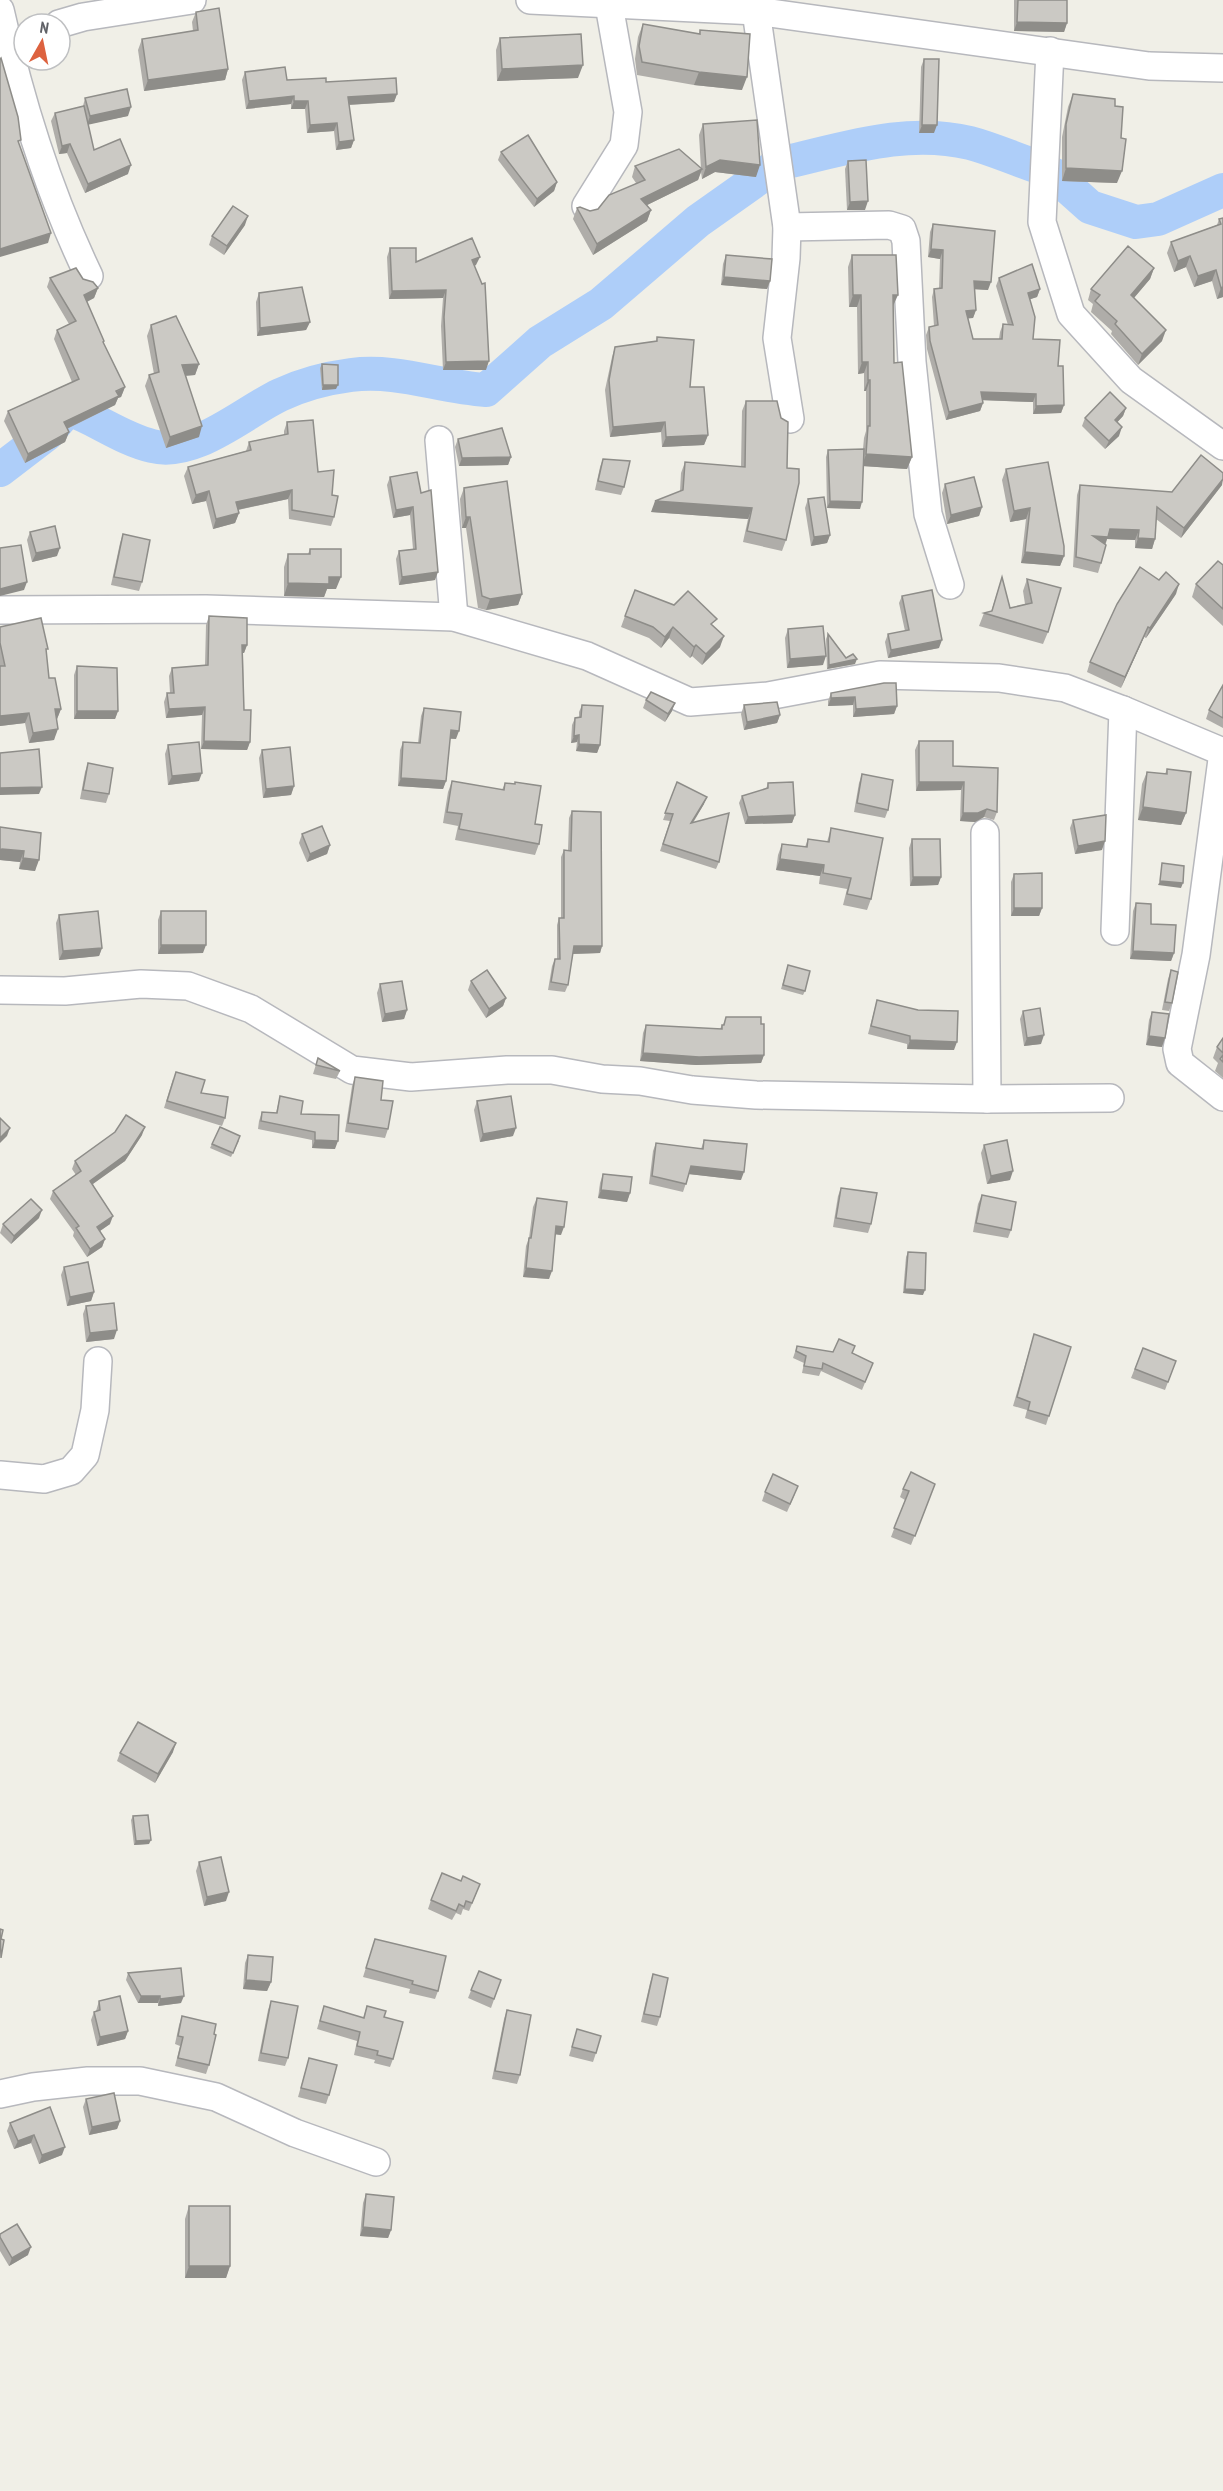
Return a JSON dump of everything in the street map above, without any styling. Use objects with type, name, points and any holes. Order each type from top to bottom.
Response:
[{"type":"street","points":[[72,20],[192,0]]},
{"type":"street","points":[[530,0],[756,10],[1149,66],[1223,68]]},
{"type":"street","points":[[586,206],[624,145],[628,112],[609,5]]},
{"type":"street","points":[[0,10],[56,196],[89,276]]},
{"type":"street","points":[[756,10],[777,143],[787,228],[777,338],[790,419]]},
{"type":"street","points":[[1050,51],[1042,222],[1071,314],[1131,380],[1223,446]]},
{"type":"street","points":[[787,228],[889,225],[902,229],[906,241],[912,362],[928,514],[950,585]]},
{"type":"street","points":[[439,440],[454,617]]},
{"type":"street","points":[[0,610],[206,609],[454,617],[587,656],[690,702],[768,696],[880,675],[999,678],[1065,688],[1124,710],[1223,752],[1196,955],[1177,1049],[1180,1063],[1223,1097]]},
{"type":"street","points":[[1115,931],[1124,710]]},
{"type":"street","points":[[986,833],[987,1099]]},
{"type":"street","points":[[0,990],[65,991],[141,984],[188,986],[251,1009],[352,1070],[411,1077],[507,1070],[552,1070],[602,1079],[640,1081],[692,1090],[756,1095],[987,1099],[1110,1098]]},
{"type":"street","points":[[0,1475],[44,1479],[71,1471],[85,1455],[95,1410],[98,1361]]},
{"type":"street","points":[[0,2094],[33,2087],[88,2081],[140,2081],[216,2097],[295,2133],[376,2162]]},
{"type":"building","points":[[1018,0],[1067,0],[1067,23],[1017,22]]},
{"type":"building","points":[[219,8],[228,69],[148,80],[142,39],[198,30],[196,12]]},
{"type":"building","points":[[643,24],[700,34],[700,30],[750,34],[747,77],[699,72],[642,62],[639,46]]},
{"type":"building","points":[[581,34],[583,65],[502,69],[500,38]]},
{"type":"building","points":[[0,59],[18,117],[21,140],[18,141],[51,233],[0,249]]},
{"type":"building","points":[[924,59],[939,59],[937,125],[922,125]]},
{"type":"building","points":[[285,67],[287,80],[326,78],[326,82],[396,78],[397,94],[348,97],[354,140],[339,142],[337,123],[310,125],[308,101],[294,101],[294,96],[249,101],[245,72]]},
{"type":"building","points":[[127,89],[131,107],[90,116],[85,98]]},
{"type":"building","points":[[1073,94],[1115,99],[1115,106],[1123,107],[1121,138],[1126,139],[1122,171],[1066,168],[1066,124]]},
{"type":"building","points":[[84,106],[94,150],[120,139],[131,165],[88,184],[70,144],[62,146],[55,113]]},
{"type":"building","points":[[757,120],[760,165],[720,160],[706,167],[703,124]]},
{"type":"building","points":[[528,135],[557,182],[537,199],[501,152]]},
{"type":"building","points":[[679,149],[702,169],[641,199],[651,210],[597,244],[577,208],[590,211],[598,209],[609,195],[645,180],[635,166]]},
{"type":"building","points":[[866,160],[868,201],[850,202],[848,161]]},
{"type":"building","points":[[233,206],[248,216],[227,246],[212,236]]},
{"type":"building","points":[[1223,218],[1223,287],[1221,288],[1216,270],[1198,276],[1190,256],[1178,261],[1171,242],[1221,224],[1219,219]]},
{"type":"building","points":[[933,224],[995,231],[991,282],[974,281],[976,310],[966,311],[973,339],[1002,339],[1003,324],[1013,325],[999,278],[1032,264],[1040,289],[1028,293],[1035,317],[1033,339],[1060,340],[1058,366],[1063,366],[1064,405],[1036,406],[1036,394],[981,392],[983,403],[949,412],[930,341],[929,327],[938,325],[934,289],[942,288],[943,250],[931,249]]},
{"type":"building","points":[[472,238],[480,257],[472,260],[482,284],[485,283],[489,361],[446,362],[444,317],[446,290],[392,291],[390,248],[416,248],[416,262]]},
{"type":"building","points":[[1128,246],[1154,268],[1131,295],[1166,330],[1142,354],[1115,324],[1117,321],[1095,301],[1100,295],[1091,289]]},
{"type":"building","points":[[726,255],[772,259],[770,281],[724,277]]},
{"type":"building","points":[[852,255],[896,255],[898,295],[893,295],[894,363],[902,362],[912,457],[866,454],[868,426],[870,426],[870,380],[868,380],[868,362],[862,362],[861,295],[853,295]]},
{"type":"building","points":[[76,268],[83,279],[93,282],[98,288],[84,295],[125,387],[116,391],[119,396],[64,422],[69,432],[28,454],[8,411],[79,379],[57,330],[76,321],[50,278]]},
{"type":"building","points":[[302,287],[310,322],[260,328],[259,293]]},
{"type":"building","points":[[176,316],[199,364],[182,365],[202,426],[170,437],[149,375],[159,372],[151,325]]},
{"type":"building","points":[[657,337],[694,340],[690,387],[704,387],[708,435],[666,437],[665,422],[613,427],[609,380],[615,347],[657,341]]},
{"type":"building","points":[[322,364],[338,365],[338,385],[323,385]]},
{"type":"building","points":[[1110,392],[1126,408],[1115,420],[1122,427],[1109,441],[1085,418]]},
{"type":"building","points":[[746,401],[777,401],[781,418],[788,422],[787,468],[799,469],[799,483],[786,540],[747,531],[752,508],[655,501],[683,490],[685,462],[745,467]]},
{"type":"building","points":[[313,420],[318,472],[334,470],[332,495],[338,496],[334,517],[292,510],[292,490],[236,502],[239,513],[216,519],[209,491],[196,495],[188,467],[251,450],[249,442],[288,434],[287,422]]},
{"type":"building","points":[[502,428],[511,457],[462,458],[458,439]]},
{"type":"building","points":[[864,449],[862,502],[830,501],[828,450]]},
{"type":"building","points":[[1201,455],[1223,473],[1223,479],[1184,528],[1157,507],[1155,539],[1138,538],[1139,530],[1110,529],[1108,537],[1093,536],[1106,545],[1101,563],[1076,557],[1080,485],[1172,492]]},
{"type":"building","points":[[603,459],[630,461],[624,487],[598,481]]},
{"type":"building","points":[[1048,462],[1064,556],[1025,552],[1030,508],[1014,511],[1006,469]]},
{"type":"building","points":[[417,472],[421,493],[431,490],[438,572],[402,577],[399,551],[416,549],[413,507],[396,510],[390,477]]},
{"type":"building","points":[[974,477],[982,507],[951,515],[945,484]]},
{"type":"building","points":[[507,481],[522,594],[490,599],[482,596],[470,517],[466,517],[464,488]]},
{"type":"building","points":[[824,497],[830,535],[814,537],[808,499]]},
{"type":"building","points":[[55,526],[60,548],[36,553],[30,532]]},
{"type":"building","points":[[123,534],[150,540],[142,582],[114,577]]},
{"type":"building","points":[[21,545],[27,582],[0,589],[0,548]]},
{"type":"building","points":[[310,549],[341,549],[341,577],[329,577],[329,584],[288,583],[288,554],[310,554]]},
{"type":"building","points":[[1218,561],[1223,565],[1223,609],[1196,584]]},
{"type":"building","points":[[1140,567],[1159,580],[1166,572],[1179,584],[1150,628],[1148,627],[1125,677],[1090,662],[1117,604]]},
{"type":"building","points":[[1002,577],[1010,608],[1032,603],[1027,579],[1061,588],[1048,632],[984,613],[992,611]]},
{"type":"building","points":[[635,590],[674,605],[688,591],[717,619],[711,624],[724,636],[706,654],[696,645],[694,647],[673,627],[665,637],[653,627],[625,616]]},
{"type":"building","points":[[932,590],[942,640],[891,650],[888,634],[909,630],[902,596]]},
{"type":"building","points":[[209,616],[247,618],[247,645],[242,645],[244,710],[251,710],[250,742],[204,741],[205,707],[169,709],[167,693],[174,693],[172,668],[208,665]]},
{"type":"building","points":[[41,618],[48,649],[46,649],[49,678],[55,678],[61,709],[55,709],[58,729],[33,733],[29,713],[0,716],[0,666],[5,666],[0,643],[0,627]]},
{"type":"building","points":[[823,626],[826,656],[790,659],[788,629]]},
{"type":"building","points":[[828,634],[846,658],[853,654],[857,659],[829,665]]},
{"type":"building","points":[[77,666],[117,668],[118,711],[77,711]]},
{"type":"building","points":[[884,683],[896,683],[897,706],[856,709],[855,697],[831,698],[831,693]]},
{"type":"building","points":[[1223,685],[1223,718],[1209,710]]},
{"type":"building","points":[[651,692],[675,703],[668,714],[646,700]]},
{"type":"building","points":[[777,702],[780,715],[747,722],[744,705]]},
{"type":"building","points":[[582,705],[603,706],[600,745],[579,744],[579,735],[574,736],[575,718],[581,717]]},
{"type":"building","points":[[424,708],[461,712],[459,731],[451,730],[446,781],[401,778],[403,742],[420,743]]},
{"type":"building","points":[[919,741],[953,741],[953,766],[998,768],[997,812],[987,809],[978,813],[963,813],[964,782],[919,782]]},
{"type":"building","points":[[199,742],[202,773],[172,776],[168,745]]},
{"type":"building","points":[[290,747],[294,786],[266,789],[262,750]]},
{"type":"building","points":[[39,749],[42,787],[0,788],[0,753]]},
{"type":"building","points":[[88,763],[113,768],[109,794],[83,790]]},
{"type":"building","points":[[1167,769],[1191,772],[1186,813],[1143,807],[1147,772],[1167,774]]},
{"type":"building","points":[[862,774],[893,780],[888,810],[857,803]]},
{"type":"building","points":[[452,781],[504,790],[505,783],[515,784],[515,782],[541,786],[535,824],[542,825],[539,844],[459,829],[462,814],[447,812]]},
{"type":"building","points":[[677,782],[707,797],[691,823],[729,813],[719,862],[663,844],[673,814],[665,813]]},
{"type":"building","points":[[793,782],[795,815],[748,817],[742,796],[768,788],[768,783]]},
{"type":"building","points":[[572,811],[601,812],[602,946],[574,946],[568,985],[551,982],[555,959],[560,959],[559,918],[564,918],[564,850],[571,851]]},
{"type":"building","points":[[1106,815],[1105,841],[1078,846],[1073,820]]},
{"type":"building","points":[[322,826],[330,845],[310,854],[302,834]]},
{"type":"building","points":[[0,827],[41,833],[39,860],[23,858],[24,851],[0,850]]},
{"type":"building","points":[[831,828],[883,838],[871,899],[847,894],[851,878],[823,873],[824,865],[780,859],[782,844],[807,847],[808,839],[829,842]]},
{"type":"building","points":[[912,839],[940,839],[941,877],[913,877]]},
{"type":"building","points":[[1162,863],[1184,866],[1183,883],[1160,881]]},
{"type":"building","points":[[1042,873],[1042,908],[1014,908],[1014,874]]},
{"type":"building","points":[[1136,903],[1151,904],[1151,924],[1176,925],[1174,953],[1133,951]]},
{"type":"building","points":[[98,911],[102,948],[63,951],[59,915]]},
{"type":"building","points":[[161,911],[206,911],[206,945],[161,945]]},
{"type":"building","points":[[788,965],[810,971],[805,991],[783,985]]},
{"type":"building","points":[[487,970],[506,998],[489,1009],[471,981]]},
{"type":"building","points":[[1171,970],[1178,972],[1172,1003],[1165,1002]]},
{"type":"building","points":[[402,981],[407,1010],[385,1014],[380,984]]},
{"type":"building","points":[[877,1000],[918,1010],[958,1011],[957,1042],[910,1040],[910,1036],[871,1026]]},
{"type":"building","points":[[1040,1008],[1044,1035],[1027,1038],[1023,1011]]},
{"type":"building","points":[[1152,1012],[1169,1014],[1165,1038],[1149,1036]]},
{"type":"building","points":[[726,1017],[761,1017],[761,1024],[764,1024],[764,1055],[699,1057],[643,1053],[646,1025],[722,1029]]},
{"type":"building","points":[[1223,1038],[1223,1053],[1217,1047]]},
{"type":"building","points":[[318,1058],[340,1071],[316,1065]]},
{"type":"building","points":[[176,1072],[205,1080],[201,1093],[228,1097],[225,1118],[167,1101]]},
{"type":"building","points":[[355,1077],[383,1081],[381,1100],[393,1101],[388,1129],[348,1123]]},
{"type":"building","points":[[280,1096],[303,1101],[301,1114],[339,1115],[338,1141],[315,1140],[315,1132],[261,1121],[262,1112],[277,1113]]},
{"type":"building","points":[[511,1096],[516,1128],[483,1134],[477,1101]]},
{"type":"building","points":[[126,1115],[145,1127],[128,1153],[90,1181],[113,1216],[97,1227],[105,1239],[90,1249],[76,1228],[79,1226],[53,1191],[81,1171],[75,1161],[115,1132]]},
{"type":"building","points":[[0,1118],[10,1128],[0,1138]]},
{"type":"building","points":[[220,1127],[240,1136],[233,1153],[212,1144]]},
{"type":"building","points":[[704,1140],[747,1144],[744,1172],[691,1166],[686,1184],[652,1176],[656,1143],[703,1149]]},
{"type":"building","points":[[1007,1140],[1013,1171],[991,1176],[984,1145]]},
{"type":"building","points":[[603,1174],[632,1177],[630,1193],[601,1190]]},
{"type":"building","points":[[841,1188],[877,1193],[871,1224],[836,1218]]},
{"type":"building","points":[[982,1195],[1016,1202],[1011,1230],[976,1223]]},
{"type":"building","points":[[537,1198],[567,1202],[564,1227],[556,1226],[552,1271],[526,1268]]},
{"type":"building","points":[[31,1199],[42,1210],[14,1236],[3,1224]]},
{"type":"building","points":[[908,1252],[926,1253],[925,1290],[905,1289]]},
{"type":"building","points":[[88,1262],[94,1292],[70,1297],[64,1267]]},
{"type":"building","points":[[114,1303],[117,1330],[90,1333],[86,1306]]},
{"type":"building","points":[[1034,1334],[1071,1347],[1049,1416],[1028,1410],[1030,1402],[1017,1397]]},
{"type":"building","points":[[839,1339],[855,1346],[852,1353],[873,1363],[865,1382],[823,1363],[822,1369],[804,1366],[806,1356],[796,1351],[797,1346],[833,1352]]},
{"type":"building","points":[[1143,1348],[1176,1361],[1168,1382],[1135,1369]]},
{"type":"building","points":[[911,1472],[935,1484],[915,1536],[894,1528],[909,1491],[903,1489]]},
{"type":"building","points":[[773,1474],[798,1486],[790,1504],[765,1492]]},
{"type":"building","points":[[138,1722],[176,1743],[158,1774],[120,1753]]},
{"type":"building","points":[[148,1815],[151,1840],[136,1841],[133,1816]]},
{"type":"building","points":[[221,1857],[229,1892],[207,1897],[199,1862]]},
{"type":"building","points":[[442,1873],[461,1881],[463,1876],[480,1884],[472,1903],[466,1901],[464,1907],[459,1904],[456,1911],[431,1900]]},
{"type":"building","points":[[0,1929],[3,1930],[1,1939],[4,1940],[1,1958]]},
{"type":"building","points":[[375,1939],[446,1956],[438,1991],[412,1984],[413,1981],[366,1968]]},
{"type":"building","points":[[248,1955],[273,1957],[271,1982],[246,1980]]},
{"type":"building","points":[[181,1968],[184,1996],[160,1999],[160,1996],[141,1996],[128,1973]]},
{"type":"building","points":[[479,1971],[501,1980],[494,1999],[471,1990]]},
{"type":"building","points":[[653,1974],[668,1978],[660,2017],[644,2014]]},
{"type":"building","points":[[120,1996],[128,2031],[100,2037],[94,2012],[100,2010],[99,2001]]},
{"type":"building","points":[[271,2001],[298,2006],[288,2058],[261,2053]]},
{"type":"building","points":[[324,2006],[364,2018],[367,2006],[386,2011],[384,2017],[403,2022],[393,2059],[377,2055],[378,2051],[357,2046],[360,2032],[320,2021]]},
{"type":"building","points":[[507,2010],[531,2015],[520,2075],[495,2071]]},
{"type":"building","points":[[182,2016],[216,2024],[214,2034],[216,2035],[209,2065],[178,2058],[183,2037],[178,2036]]},
{"type":"building","points":[[577,2029],[601,2036],[596,2053],[572,2047]]},
{"type":"building","points":[[309,2058],[337,2065],[329,2095],[301,2088]]},
{"type":"building","points":[[114,2093],[120,2121],[92,2127],[86,2099]]},
{"type":"building","points":[[50,2107],[65,2147],[42,2155],[34,2135],[18,2141],[10,2123]]},
{"type":"building","points":[[366,2194],[394,2197],[391,2230],[363,2227]]},
{"type":"building","points":[[189,2206],[230,2206],[230,2266],[189,2266]]},
{"type":"building","points":[[17,2224],[31,2247],[12,2258],[0,2234]]},
{"type":"waterway","points":[[787,162],[855,146],[923,138],[970,143],[1036,166]]},
{"type":"waterway","points":[[0,470],[47,434],[68,409],[141,443],[168,448],[185,445],[219,431],[288,391],[342,376],[385,374],[486,390],[540,342],[601,304],[698,221],[773,168]]},
{"type":"waterway","points":[[1053,174],[1090,207],[1136,222],[1158,219],[1223,190]]}]
